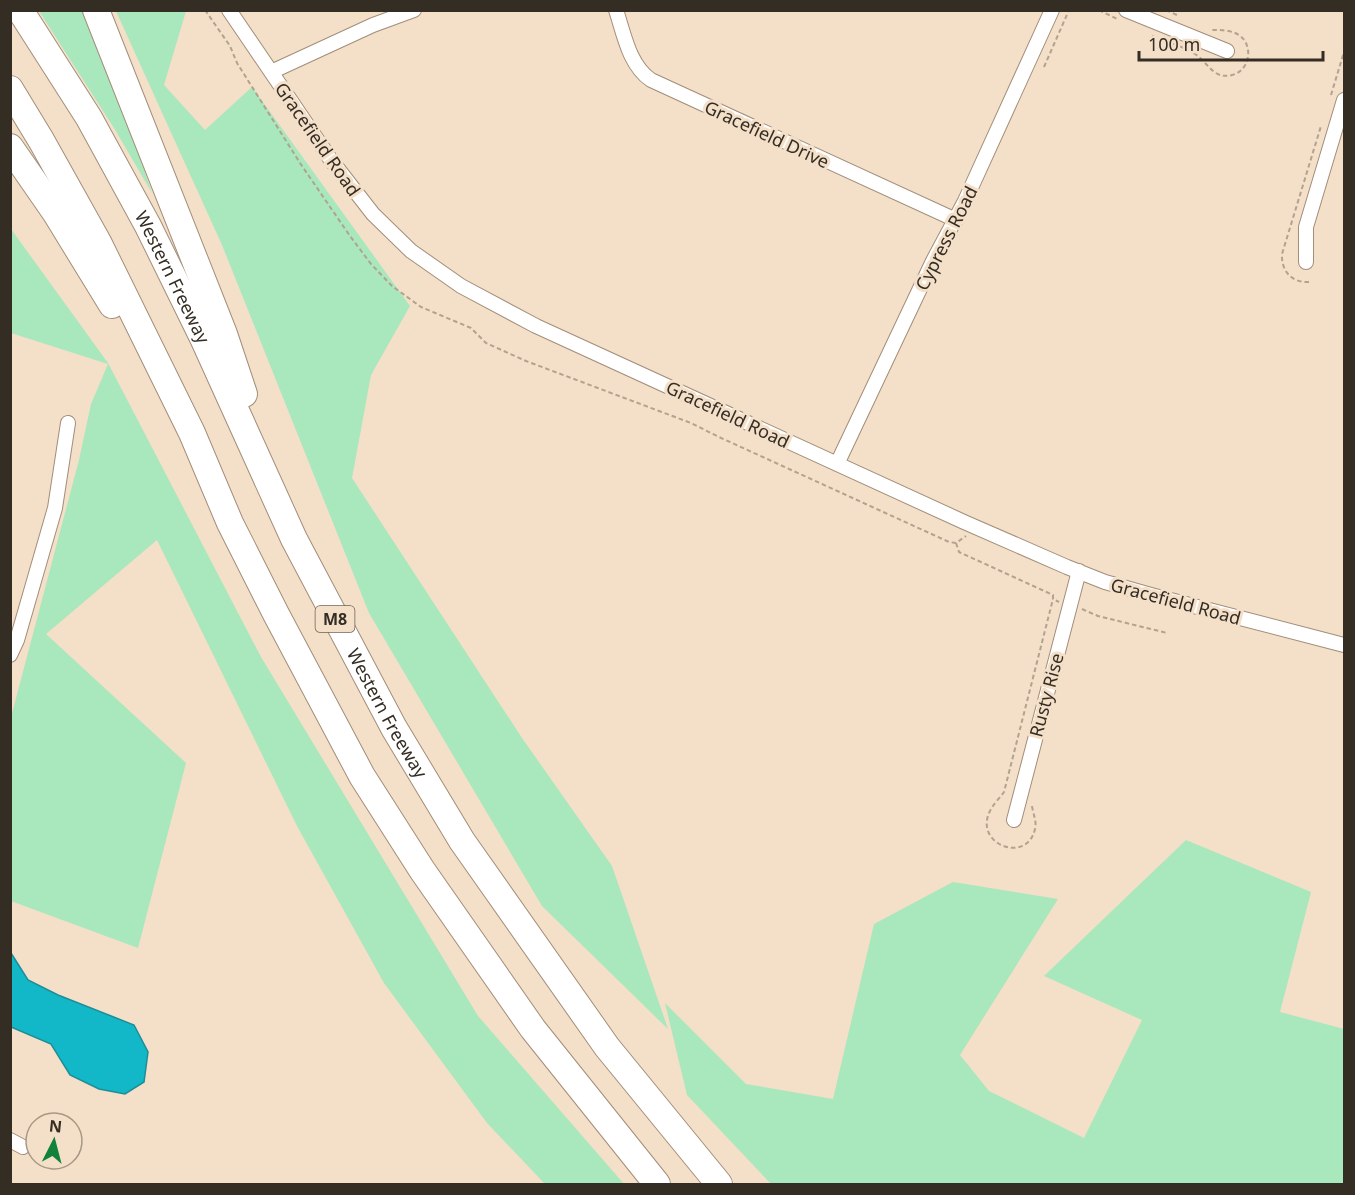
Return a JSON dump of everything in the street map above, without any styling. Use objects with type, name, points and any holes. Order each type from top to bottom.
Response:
[{"type":"highway","name":"Western Freeway","points":[[20,10],[89,118],[148,226],[204,338],[294,539],[394,728],[462,841],[607,1047],[719,1185]]},
{"type":"highway","points":[[96,10],[224,334],[294,539]]},
{"type":"highway","name":"M8","points":[[10,89],[98,242],[192,433],[236,534],[362,776],[422,870],[513,1001],[657,1185]]},
{"type":"highway","points":[[10,147],[55,212],[192,433]]},
{"type":"street","name":"Gracefield Road","points":[[229,10],[331,159],[373,214],[403,244],[439,272],[483,299],[536,326],[837,464],[1105,582],[1344,645]]},
{"type":"street","points":[[271,72],[392,14],[414,10]]},
{"type":"street","name":"Gracefield Drive","points":[[616,10],[635,63],[651,80],[956,220]]},
{"type":"street","name":"Cypress Road","points":[[837,464],[933,261],[956,220],[1052,10]]},
{"type":"street","points":[[1126,10],[1227,51]]},
{"type":"street","points":[[1306,262],[1306,223],[1344,100]]},
{"type":"street","points":[[10,655],[17,640],[55,508],[68,423]]},
{"type":"street","name":"Rusty Rise","points":[[1014,820],[1078,571]]},
{"type":"street","points":[[10,1140],[23,1147]]},
{"type":"path","points":[[1044,67],[1069,10]]},
{"type":"path","points":[[956,543],[960,552],[1053,595],[1053,599],[1080,612],[1082,609],[1098,616],[1167,633]]},
{"type":"green space","points":[[39,11],[82,11],[102,47],[152,193],[114,128]]},
{"type":"green space","points":[[116,11],[186,11],[164,85],[205,130],[252,87],[410,306],[371,375],[352,478],[522,738],[612,866],[668,1029],[542,906],[369,613],[222,245]]},
{"type":"green space","points":[[11,229],[108,363],[261,657],[478,1016],[624,1184],[545,1184],[487,1123],[384,983],[297,826],[157,540],[46,634],[186,763],[138,948],[11,901],[11,717],[79,460],[91,404],[108,364],[11,333]]},
{"type":"green space","points":[[1186,840],[1311,892],[1280,1012],[1344,1029],[1344,1184],[771,1184],[687,1095],[665,1003],[746,1084],[833,1099],[874,924],[953,882],[1058,899],[960,1055],[989,1091],[1084,1138],[1142,1020],[1044,976]]},
{"type":"water","points":[[11,953],[28,980],[58,995],[134,1025],[148,1052],[144,1082],[125,1094],[99,1089],[70,1075],[51,1044],[11,1027]]}]
